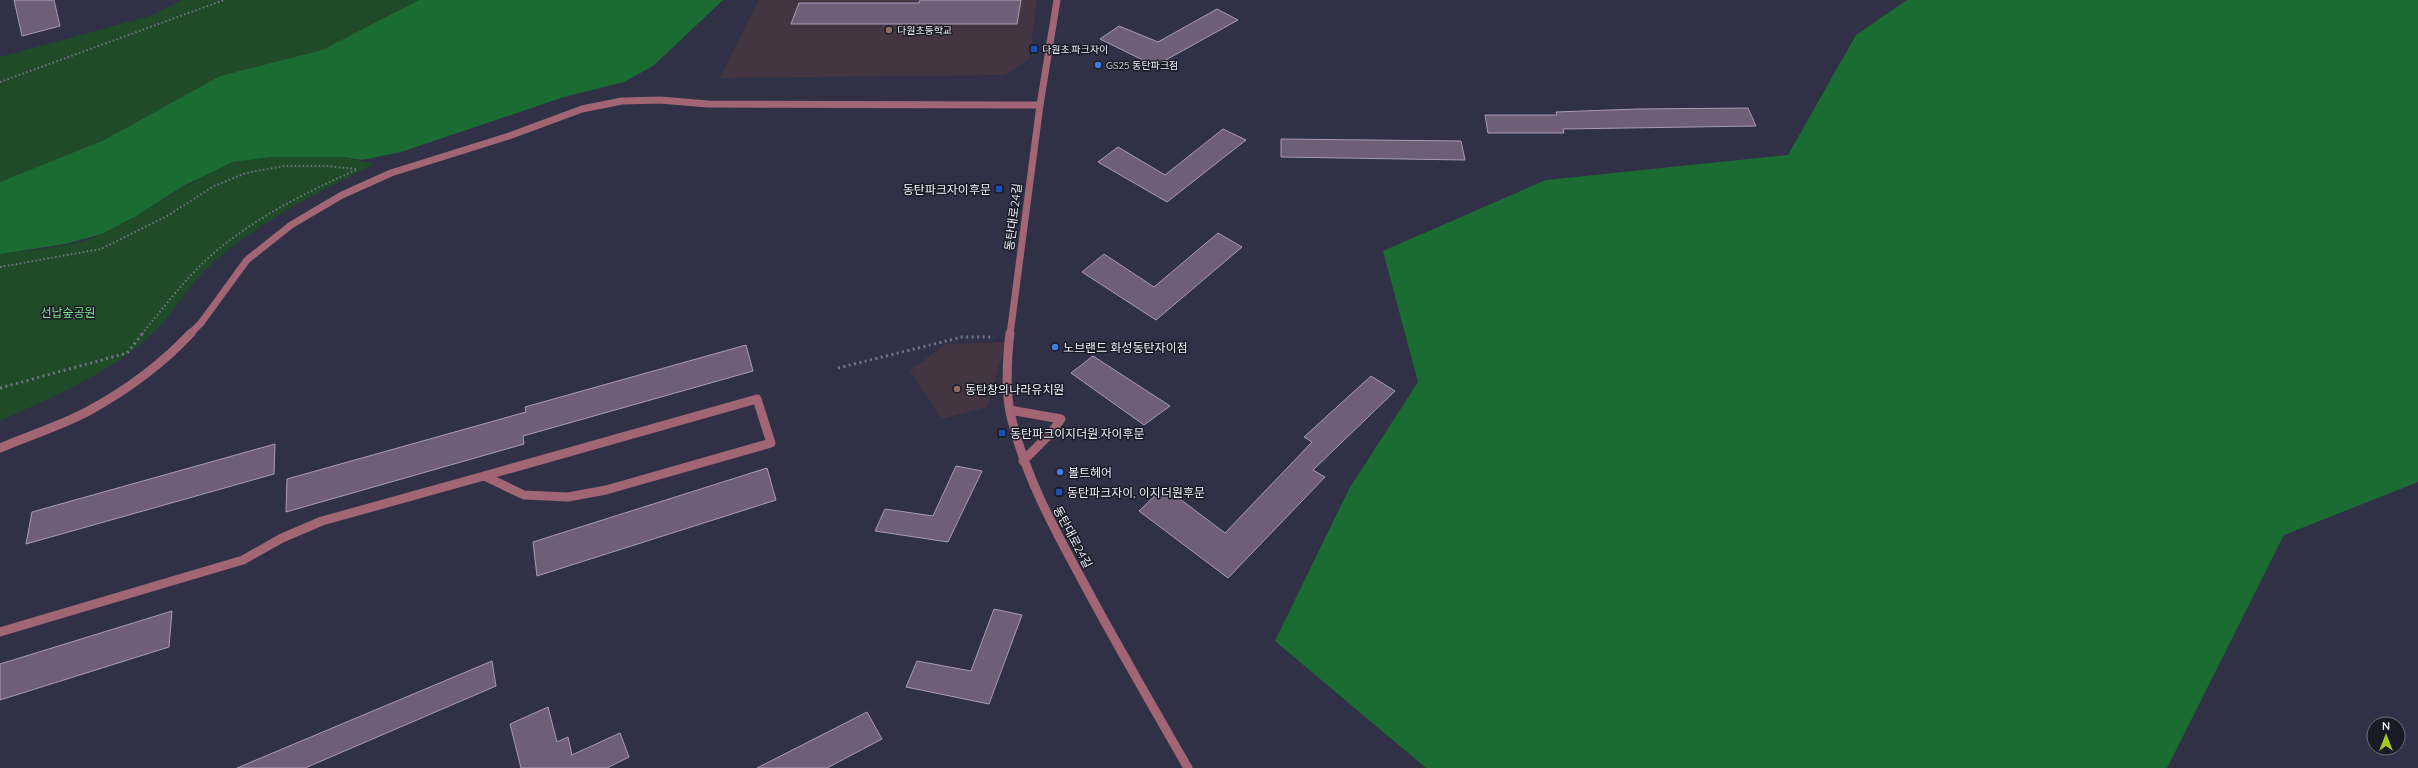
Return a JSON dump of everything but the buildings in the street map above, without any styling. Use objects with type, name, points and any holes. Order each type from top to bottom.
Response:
[{"type":"street","name":"동탄대로24길","points":[[1057,0],[1040,105],[1010,336],[1006,371],[1010,410],[1023,461],[1050,520],[1188,768]]},
{"type":"street","points":[[0,448],[92,409],[134,382],[173,352],[201,323],[247,260],[291,225],[342,195],[391,173],[509,136],[582,109],[622,101],[660,100],[708,104],[1040,105]]},
{"type":"street","points":[[0,632],[243,560],[282,538],[322,521],[483,475],[757,399],[771,443],[606,490],[568,497],[524,494],[483,475]]},
{"type":"street","points":[[1010,410],[1061,419],[1051,433],[1023,461]]},
{"type":"path","points":[[0,82],[224,0]]},
{"type":"path","points":[[0,267],[101,249],[168,216],[214,186],[246,173],[284,166],[326,166],[356,170],[292,200],[254,222],[214,253],[186,281],[127,353],[0,388]]},
{"type":"path","points":[[838,368],[962,337],[1010,336]]},
{"type":"shaded area","name":"다원초등학교","points":[[759,0],[1037,0],[1029,59],[1005,75],[720,78]]},
{"type":"shaded area","name":"동탄창의나라유치원","points":[[1006,342],[987,407],[942,419],[910,371],[946,344]]},
{"type":"green space","points":[[182,0],[419,0],[322,50],[220,76],[104,140],[0,182],[0,57],[150,16]]},
{"type":"green space","points":[[419,0],[723,0],[653,66],[624,82],[564,97],[401,152],[362,160],[344,157],[271,157],[233,162],[185,185],[136,216],[102,234],[65,244],[0,254],[0,182],[104,140],[220,76],[322,50]]},
{"type":"green space","points":[[1907,0],[2418,0],[2418,482],[2284,535],[2167,768],[1426,768],[1275,641],[1349,489],[1418,382],[1383,251],[1546,180],[1788,155],[1856,35]]},
{"type":"green space","name":"선납숲공원","points":[[271,157],[344,157],[375,164],[273,218],[235,245],[208,267],[154,332],[121,359],[60,393],[0,421],[0,254],[66,245],[92,238],[120,225],[215,170],[236,162]]},
{"type":"place","name":"다원초등학교","points":[[889,30]]},
{"type":"place","name":"다원초.파크자이","points":[[1034,49]]},
{"type":"place","name":"GS25 동탄파크점","points":[[1098,65]]},
{"type":"place","name":"동탄파크자이후문","points":[[999,189]]},
{"type":"place","name":"노브랜드 화성동탄자이점","points":[[1055,347]]},
{"type":"place","name":"동탄창의나라유치원","points":[[957,389]]},
{"type":"place","name":"동탄파크이지더원.자이후문","points":[[1002,433]]},
{"type":"place","name":"볼트헤어","points":[[1060,472]]},
{"type":"place","name":"동탄파크자이, 이지더원후문","points":[[1059,492]]}]
